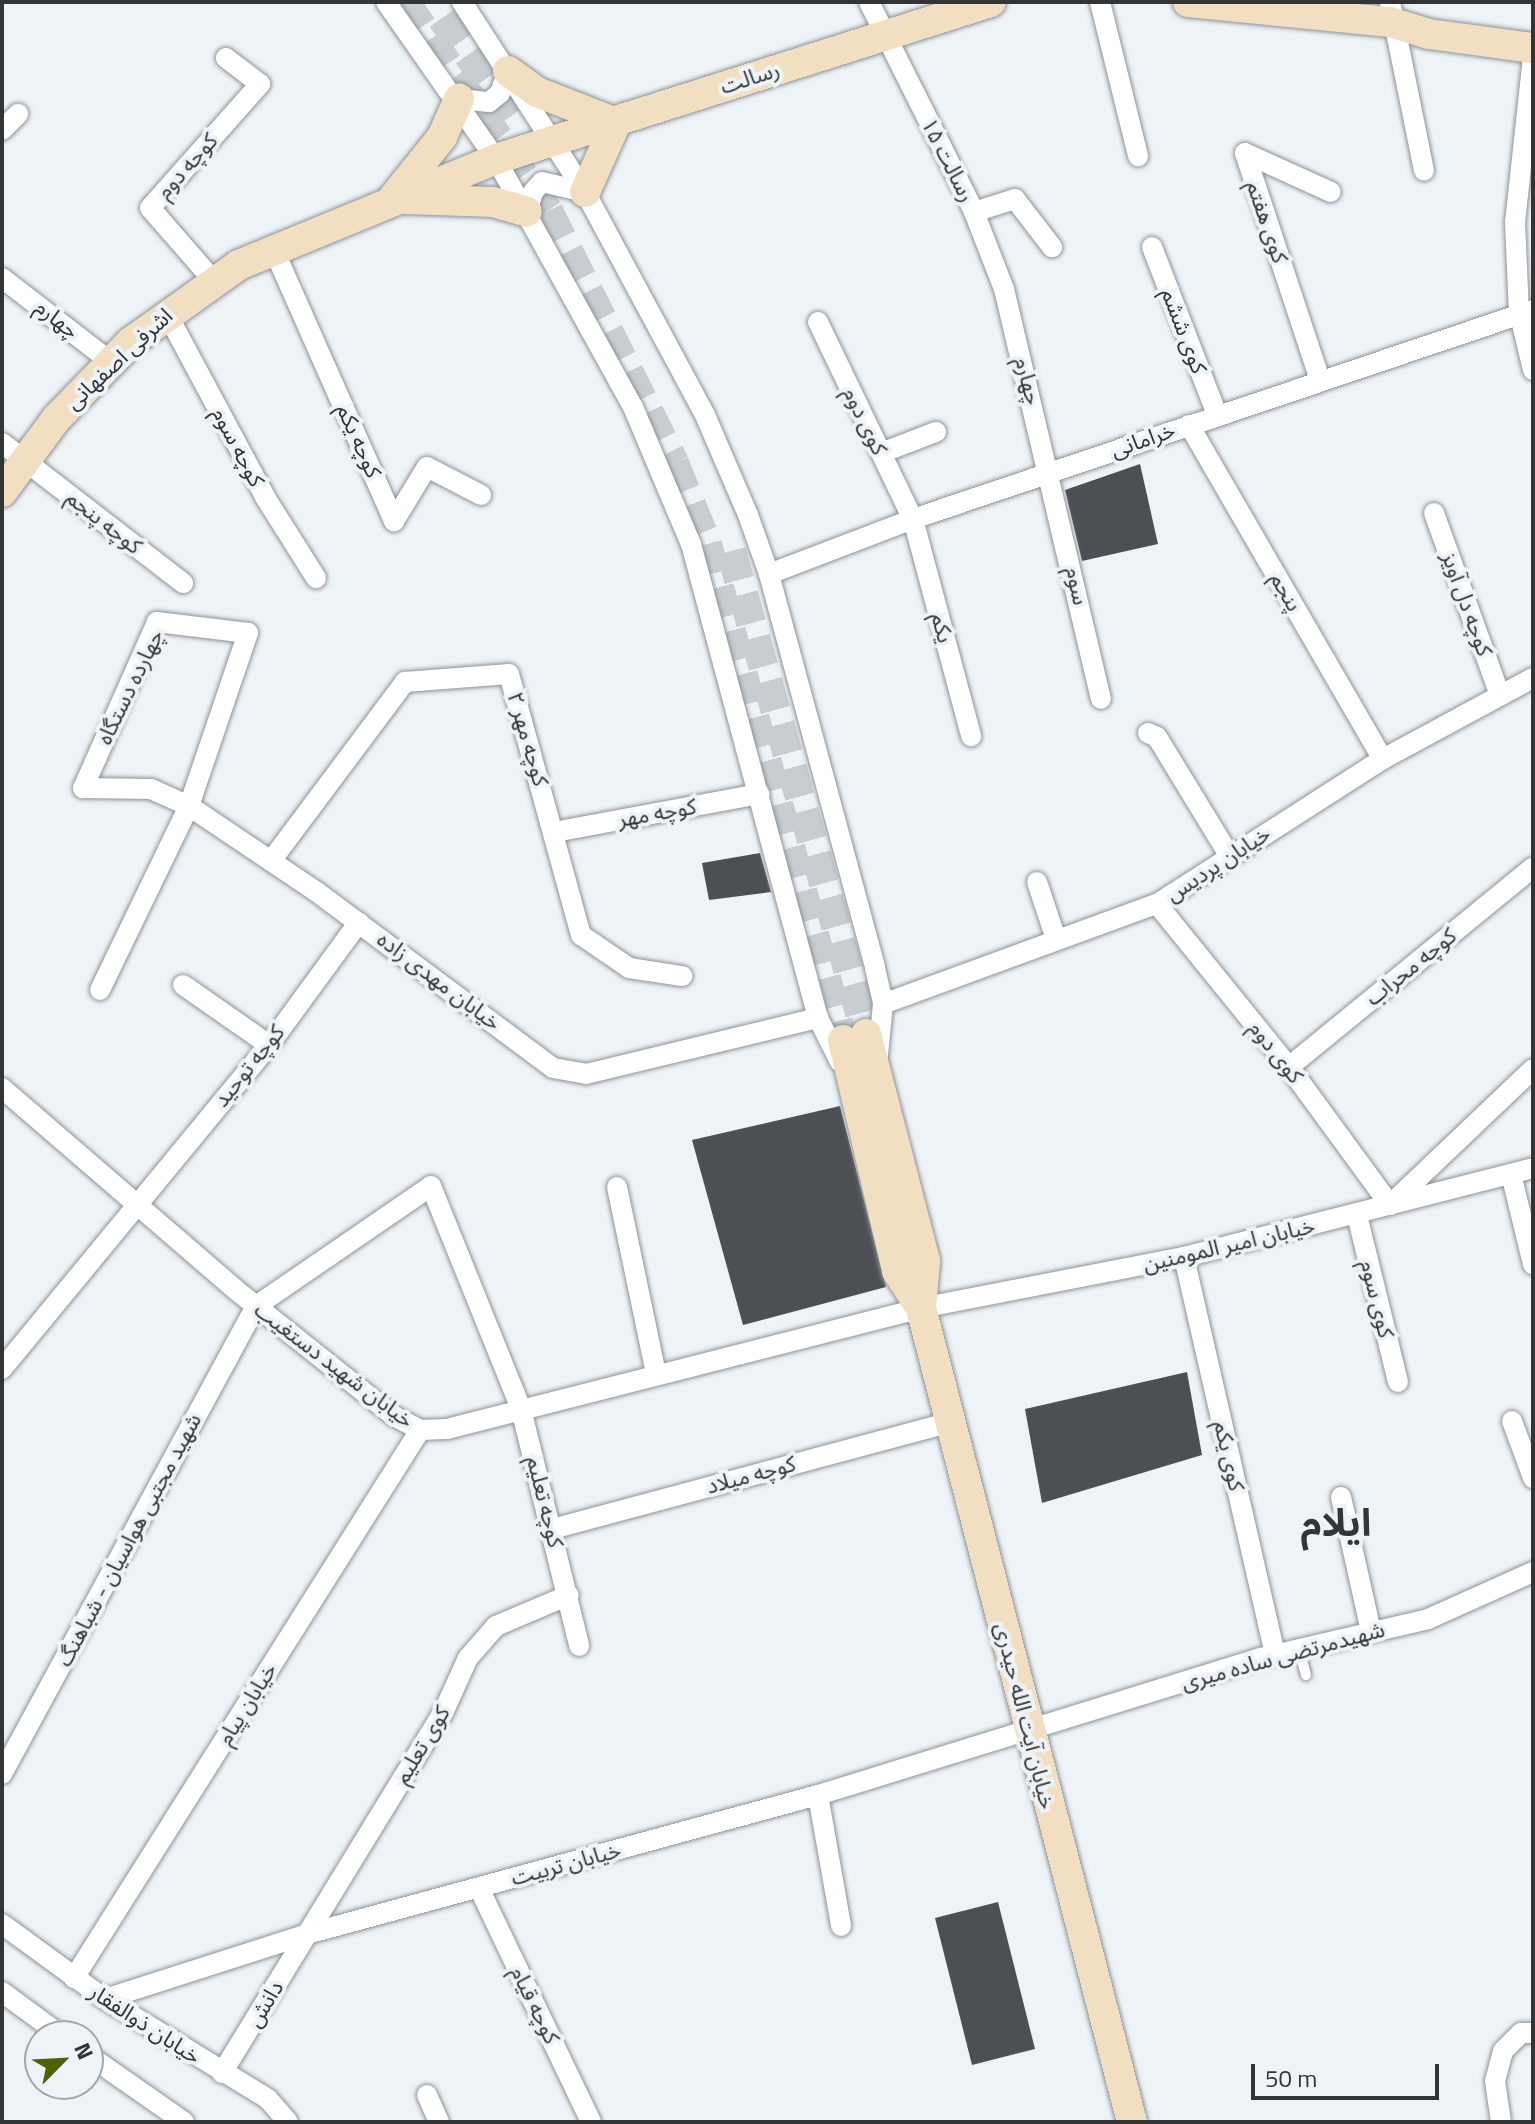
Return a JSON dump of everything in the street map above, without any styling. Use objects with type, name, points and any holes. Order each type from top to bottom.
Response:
[{"type":"main road","name":"رسالت","points":[[496,159],[991,2]]},
{"type":"main road","points":[[1188,2],[1390,12],[1429,34],[1533,48]]},
{"type":"main road","points":[[508,71],[537,92],[616,123],[585,192]]},
{"type":"main road","points":[[393,199],[442,137],[459,99]]},
{"type":"main road","name":"اشرفی اصفهانی","points":[[2,492],[14,451],[57,418],[111,362],[166,312],[212,279],[273,248],[496,159]]},
{"type":"main road","points":[[393,199],[493,202],[527,212]]},
{"type":"main road","name":"خیابان آیت الله حیدری","points":[[854,1037],[863,1078],[925,1261],[921,1308],[1132,2122]]},
{"type":"street","points":[[386,2],[459,99],[496,159],[633,407],[691,544],[818,1018],[863,1078]]},
{"type":"street","points":[[462,2],[585,192],[705,415],[769,574],[883,1004],[863,1078]]},
{"type":"street","name":"رسالت ۱۵","points":[[869,2],[974,212],[1004,289]]},
{"type":"street","points":[[1100,2],[1138,156]]},
{"type":"street","points":[[1390,12],[1424,171]]},
{"type":"street","points":[[1533,57],[1515,198],[1533,370]]},
{"type":"street","name":"کوچه دوم","points":[[212,279],[150,208],[260,84],[226,58]]},
{"type":"street","points":[[459,99],[489,102],[500,93],[508,71]]},
{"type":"street","points":[[2,130],[18,114]]},
{"type":"street","name":"کوی هفتم","points":[[1320,380],[1245,153],[1331,192]]},
{"type":"street","points":[[527,212],[533,192],[542,182],[585,192]]},
{"type":"street","points":[[974,212],[1015,199],[1052,247]]},
{"type":"street","name":"کوی ششم","points":[[1152,247],[1217,415]]},
{"type":"street","name":"کوچه یکم","points":[[273,248],[394,521],[427,467],[481,495]]},
{"type":"street","name":"چهارم","points":[[2,278],[111,362]]},
{"type":"street","name":"چهارم","points":[[1004,289],[1052,472]]},
{"type":"street","name":"خرامانی","points":[[769,574],[913,519],[1526,311]]},
{"type":"street","name":"کوچه سوم","points":[[166,312],[265,497],[316,578]]},
{"type":"street","name":"کوی دوم","points":[[818,322],[913,519]]},
{"type":"street","name":"پنجم","points":[[1189,425],[1383,759]]},
{"type":"street","points":[[881,453],[936,432]]},
{"type":"street","name":"کوچه پنجم","points":[[14,451],[183,583]]},
{"type":"street","name":"سوم","points":[[1052,472],[1101,699]]},
{"type":"street","name":"کوچه دل آویز","points":[[1434,513],[1500,695]]},
{"type":"street","name":"یکم","points":[[913,519],[971,736]]},
{"type":"street","name":"چهارده دستگاه","points":[[83,788],[157,622],[248,633],[189,806]]},
{"type":"street","name":"کوچه مهر ۲","points":[[271,861],[405,682],[509,674],[581,935],[629,968],[682,976]]},
{"type":"street","name":"خیابان پردیس","points":[[883,1004],[1157,904],[1383,759],[1533,678]]},
{"type":"street","points":[[1148,733],[1157,737],[1229,855]]},
{"type":"street","name":"خیابان مهدی زاده","points":[[83,788],[151,789],[189,806],[359,922],[553,1068],[586,1074],[818,1018]]},
{"type":"street","name":"کوچه مهر","points":[[554,832],[760,794]]},
{"type":"street","points":[[100,990],[189,806]]},
{"type":"street","name":"کوچه محراب","points":[[1289,1067],[1533,867]]},
{"type":"street","points":[[1037,882],[1056,939]]},
{"type":"street","name":"کوی دوم","points":[[1157,904],[1289,1067],[1390,1205]]},
{"type":"street","name":"کوچه توحید","points":[[2,1369],[133,1205],[269,1045],[359,922]]},
{"type":"street","points":[[183,985],[269,1045]]},
{"type":"street","points":[[1390,1205],[1533,1069]]},
{"type":"street","name":"خیابان شهید دستغیب","points":[[2,1088],[133,1205],[256,1306],[394,1416],[420,1430],[447,1429],[921,1308]]},
{"type":"street","name":"خیابان امیر المومنین","points":[[921,1308],[1184,1257],[1533,1168]]},
{"type":"street","points":[[1511,1174],[1533,1264]]},
{"type":"street","name":"کوچه تعلیم","points":[[256,1306],[431,1186],[521,1409],[569,1595],[579,1646]]},
{"type":"street","points":[[617,1187],[656,1374]]},
{"type":"street","name":"کوی سوم","points":[[1357,1215],[1398,1382]]},
{"type":"street","name":"کوی یکم","points":[[1184,1257],[1275,1654]]},
{"type":"street","name":"شهید مجتبی هواسیان - شباهنگ","points":[[2,1774],[256,1306]]},
{"type":"street","points":[[1512,1421],[1533,1478]]},
{"type":"street","name":"کوچه میلاد","points":[[552,1529],[950,1422]]},
{"type":"street","name":"خیابان پیام","points":[[74,1978],[420,1430]]},
{"type":"street","points":[[1341,1497],[1371,1631]]},
{"type":"street","name":"شهیدمرتضی ساده میری","points":[[1029,1732],[1275,1654],[1428,1619],[1533,1572]]},
{"type":"street","name":"کوی تعلیم","points":[[307,1934],[443,1713],[468,1658],[496,1626],[569,1595]]},
{"type":"street","name":"خیابان تربیت","points":[[105,1999],[307,1934],[818,1795],[1029,1732]]},
{"type":"street","points":[[818,1795],[841,1926]]},
{"type":"street","name":"کوچه قیام","points":[[479,1888],[591,2122]]},
{"type":"street","name":"خیابان ذوالفقار","points":[[2,1924],[105,1999],[268,2099],[288,2122]]},
{"type":"street","name":"دانش","points":[[222,2073],[307,1934]]},
{"type":"street","points":[[2,1992],[40,2020]]},
{"type":"street","points":[[1501,2122],[1495,2081],[1503,2051],[1527,2033]]},
{"type":"street","points":[[104,2066],[184,2122]]},
{"type":"street","points":[[427,2095],[439,2122]]},
{"type":"lane","points":[[1299,1649],[1306,1675]]},
{"type":"building","points":[[1140,464],[1158,544],[1082,561],[1065,490]]},
{"type":"building","points":[[760,853],[771,892],[709,900],[702,863]]},
{"type":"building","points":[[840,1106],[886,1287],[743,1325],[692,1140]]},
{"type":"building","points":[[1187,1372],[1202,1455],[1042,1503],[1025,1409]]},
{"type":"building","points":[[998,1902],[1035,2049],[972,2065],[935,1918]]},
{"type":"tunnel","points":[[405,2],[548,211],[674,463],[707,544],[843,1040]]},
{"type":"tunnel","points":[[442,18],[514,119]]},
{"type":"tunnel","points":[[731,551],[866,1034]]},
{"type":"district","name":"ایلام","points":[[1336,1523]]}]
